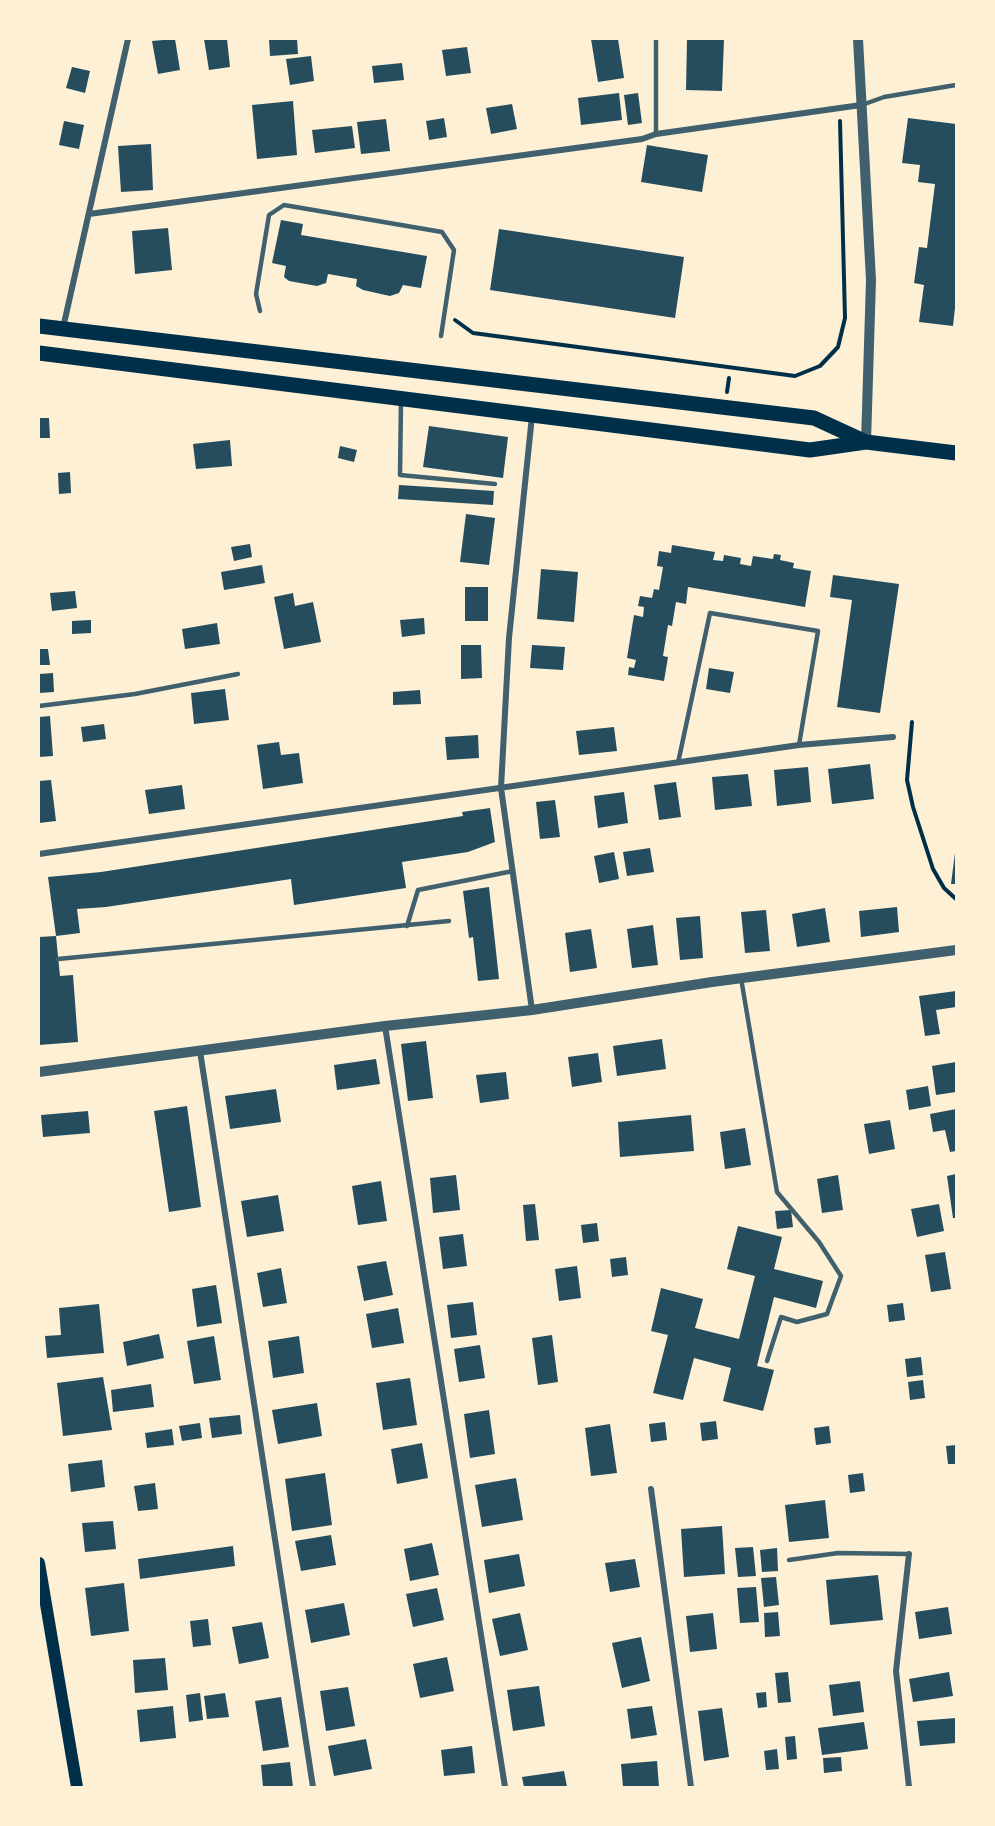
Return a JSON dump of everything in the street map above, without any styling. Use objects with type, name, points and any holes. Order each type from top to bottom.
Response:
[{"type":"main road","points":[[39,326],[814,418],[866,442]]},
{"type":"main road","points":[[39,353],[810,450],[866,442],[956,453]]},
{"type":"main road","points":[[39,1563],[77,1787]]},
{"type":"street","points":[[63,329],[128,39]]},
{"type":"street","points":[[858,39],[871,280],[866,442]]},
{"type":"street","points":[[89,214],[631,141],[656,134],[861,105]]},
{"type":"street","points":[[532,415],[509,638],[501,788],[532,1010]]},
{"type":"street","points":[[39,854],[799,745],[893,737]]},
{"type":"street","points":[[39,1072],[385,1026],[532,1010],[741,978],[956,950]]},
{"type":"street","points":[[385,1026],[505,1787]]},
{"type":"street","points":[[200,1051],[313,1787]]},
{"type":"street","points":[[651,1489],[691,1787]]},
{"type":"street","points":[[909,1554],[897,1671],[909,1787]]},
{"type":"lane","points":[[656,41],[656,134]]},
{"type":"lane","points":[[861,105],[884,97],[956,85]]},
{"type":"lane","points":[[261,311],[256,294],[269,215],[284,204],[442,232],[454,250],[441,336]]},
{"type":"lane","points":[[401,398],[400,475],[495,484]]},
{"type":"lane","points":[[678,763],[710,613],[818,631],[799,745]]},
{"type":"lane","points":[[39,706],[135,694],[238,674]]},
{"type":"lane","points":[[407,926],[418,890],[513,871]]},
{"type":"lane","points":[[58,959],[449,921]]},
{"type":"lane","points":[[741,978],[777,1192],[819,1242],[841,1276],[827,1314],[797,1322],[781,1317],[767,1360]]},
{"type":"lane","points":[[789,1560],[838,1553],[909,1554]]},
{"type":"path","points":[[456,320],[473,333],[795,376],[820,366],[838,347],[844,318],[839,108]]},
{"type":"path","points":[[912,722],[907,780],[913,807],[933,869],[944,888],[956,899]]},
{"type":"building","points":[[175,39],[180,70],[158,74],[152,41]]},
{"type":"building","points":[[204,39],[227,39],[230,67],[209,70]]},
{"type":"building","points":[[269,39],[297,39],[298,54],[270,56]]},
{"type":"building","points":[[591,39],[618,39],[624,78],[598,82]]},
{"type":"building","points":[[687,39],[724,39],[722,91],[686,90]]},
{"type":"building","points":[[467,47],[471,73],[446,76],[442,50]]},
{"type":"building","points":[[311,56],[314,81],[290,85],[286,59]]},
{"type":"building","points":[[402,63],[404,80],[374,83],[372,66]]},
{"type":"building","points":[[72,67],[90,71],[85,93],[66,88]]},
{"type":"building","points":[[619,93],[622,120],[581,125],[578,98]]},
{"type":"building","points":[[638,93],[642,123],[628,125],[624,95]]},
{"type":"building","points":[[293,101],[297,155],[257,159],[252,105]]},
{"type":"building","points":[[512,104],[517,129],[491,134],[486,108]]},
{"type":"building","points":[[444,118],[447,137],[429,140],[426,121]]},
{"type":"building","points":[[908,118],[956,124],[956,299],[953,326],[919,322],[924,285],[914,283],[919,247],[927,248],[935,184],[918,182],[920,165],[902,163]]},
{"type":"building","points":[[386,119],[390,151],[361,154],[357,122]]},
{"type":"building","points":[[64,121],[84,125],[79,149],[59,145]]},
{"type":"building","points":[[352,126],[355,148],[315,153],[312,130]]},
{"type":"building","points":[[151,144],[153,190],[121,192],[118,146]]},
{"type":"building","points":[[647,145],[708,155],[702,192],[641,182]]},
{"type":"building","points":[[281,220],[303,224],[301,235],[427,256],[421,288],[403,285],[399,293],[390,296],[363,290],[356,286],[357,279],[328,274],[326,283],[317,286],[289,281],[284,277],[286,266],[272,263]]},
{"type":"building","points":[[168,228],[172,270],[135,274],[132,231]]},
{"type":"building","points":[[499,229],[684,257],[675,318],[490,290]]},
{"type":"building","points":[[39,418],[49,418],[50,438],[39,438]]},
{"type":"building","points":[[429,426],[508,437],[503,478],[423,467]]},
{"type":"building","points":[[230,440],[232,466],[196,469],[193,444]]},
{"type":"building","points":[[340,446],[357,450],[354,462],[338,458]]},
{"type":"building","points":[[70,472],[71,493],[59,494],[58,473]]},
{"type":"building","points":[[399,485],[494,491],[493,505],[398,499]]},
{"type":"building","points":[[466,514],[495,518],[489,565],[460,562]]},
{"type":"building","points":[[250,544],[252,557],[234,561],[231,547]]},
{"type":"building","points":[[672,545],[715,552],[713,560],[723,561],[724,555],[741,558],[740,564],[751,566],[753,556],[773,559],[774,554],[781,555],[780,560],[794,563],[793,568],[811,571],[805,607],[688,587],[686,604],[676,602],[672,626],[668,625],[663,656],[668,657],[664,681],[628,675],[629,667],[634,668],[636,660],[627,658],[634,615],[643,617],[644,607],[638,606],[640,596],[652,598],[654,589],[659,590],[663,567],[657,566],[659,551],[671,553]]},
{"type":"building","points":[[262,565],[265,583],[224,590],[221,572]]},
{"type":"building","points":[[541,569],[578,572],[574,622],[537,619]]},
{"type":"building","points":[[833,575],[899,584],[880,713],[837,707],[852,600],[830,597]]},
{"type":"building","points":[[465,587],[488,587],[488,621],[465,621]]},
{"type":"building","points":[[75,591],[77,608],[52,611],[50,593]]},
{"type":"building","points":[[293,593],[295,606],[313,602],[321,642],[284,649],[274,597]]},
{"type":"building","points":[[424,618],[425,634],[402,637],[400,620]]},
{"type":"building","points":[[91,620],[91,633],[72,634],[72,621]]},
{"type":"building","points":[[217,623],[220,644],[185,649],[182,629]]},
{"type":"building","points":[[461,645],[481,645],[482,678],[461,679]]},
{"type":"building","points":[[532,645],[565,647],[563,670],[530,668]]},
{"type":"building","points":[[39,649],[48,649],[50,665],[39,665]]},
{"type":"building","points":[[709,668],[734,672],[730,693],[706,689]]},
{"type":"building","points":[[53,673],[54,692],[39,693],[39,674]]},
{"type":"building","points":[[225,689],[229,720],[194,724],[191,693]]},
{"type":"building","points":[[420,690],[421,704],[393,705],[393,692]]},
{"type":"building","points":[[50,716],[53,756],[39,757],[39,717]]},
{"type":"building","points":[[104,724],[106,739],[83,742],[81,727]]},
{"type":"building","points":[[614,727],[617,751],[579,755],[576,731]]},
{"type":"building","points":[[478,735],[479,758],[447,760],[445,737]]},
{"type":"building","points":[[279,742],[281,755],[299,753],[303,783],[263,789],[257,745]]},
{"type":"building","points":[[870,764],[874,799],[832,804],[828,769]]},
{"type":"building","points":[[808,767],[811,802],[777,806],[774,770]]},
{"type":"building","points":[[748,774],[752,806],[715,810],[712,777]]},
{"type":"building","points":[[51,780],[56,821],[39,823],[39,781]]},
{"type":"building","points":[[676,782],[681,817],[659,820],[654,785]]},
{"type":"building","points":[[182,785],[185,809],[149,814],[145,790]]},
{"type":"building","points":[[624,792],[628,823],[598,828],[594,796]]},
{"type":"building","points":[[555,800],[560,837],[540,839],[536,802]]},
{"type":"building","points":[[490,808],[495,842],[468,852],[402,862],[406,888],[294,905],[291,879],[106,907],[77,909],[80,933],[56,936],[48,877],[101,872],[463,816],[462,812]]},
{"type":"building","points":[[650,848],[654,872],[627,876],[623,852]]},
{"type":"building","points":[[614,852],[619,879],[599,883],[594,856]]},
{"type":"building","points":[[955,853],[956,884],[951,884]]},
{"type":"building","points":[[489,887],[499,979],[478,981],[473,937],[469,938],[463,891]]},
{"type":"building","points":[[897,907],[899,932],[861,937],[859,911]]},
{"type":"building","points":[[825,908],[830,942],[797,947],[792,914]]},
{"type":"building","points":[[766,910],[770,951],[745,953],[741,912]]},
{"type":"building","points":[[700,916],[703,958],[680,960],[676,918]]},
{"type":"building","points":[[653,925],[658,965],[632,968],[627,929]]},
{"type":"building","points":[[591,929],[597,968],[570,972],[565,933]]},
{"type":"building","points":[[56,936],[60,976],[73,975],[78,1042],[39,1045],[39,937]]},
{"type":"building","points":[[956,991],[956,1007],[936,1010],[940,1034],[925,1036],[919,996]]},
{"type":"building","points":[[662,1039],[666,1069],[617,1076],[613,1046]]},
{"type":"building","points":[[426,1041],[433,1098],[408,1101],[401,1044]]},
{"type":"building","points":[[598,1053],[602,1082],[572,1087],[568,1057]]},
{"type":"building","points":[[376,1059],[380,1084],[337,1090],[334,1065]]},
{"type":"building","points":[[956,1062],[956,1092],[936,1095],[932,1066]]},
{"type":"building","points":[[506,1072],[509,1099],[480,1103],[476,1075]]},
{"type":"building","points":[[928,1086],[931,1106],[909,1110],[906,1090]]},
{"type":"building","points":[[276,1089],[281,1122],[230,1129],[225,1096]]},
{"type":"building","points":[[187,1106],[201,1207],[169,1212],[154,1111]]},
{"type":"building","points":[[956,1109],[956,1151],[950,1152],[945,1130],[933,1132],[930,1114]]},
{"type":"building","points":[[88,1111],[90,1133],[43,1137],[41,1115]]},
{"type":"building","points":[[691,1115],[694,1151],[620,1157],[618,1122]]},
{"type":"building","points":[[890,1120],[895,1149],[869,1154],[864,1124]]},
{"type":"building","points":[[745,1128],[751,1165],[725,1169],[720,1132]]},
{"type":"building","points":[[956,1174],[956,1218],[953,1218],[947,1176]]},
{"type":"building","points":[[456,1175],[460,1210],[433,1213],[430,1178]]},
{"type":"building","points":[[838,1175],[843,1210],[822,1213],[817,1179]]},
{"type":"building","points":[[381,1181],[387,1221],[358,1225],[352,1186]]},
{"type":"building","points":[[278,1195],[284,1231],[247,1237],[241,1201]]},
{"type":"building","points":[[535,1204],[539,1240],[526,1241],[523,1205]]},
{"type":"building","points":[[939,1204],[944,1231],[917,1237],[911,1209]]},
{"type":"building","points":[[791,1210],[793,1227],[777,1229],[775,1211]]},
{"type":"building","points":[[597,1223],[599,1241],[583,1243],[581,1225]]},
{"type":"building","points":[[738,1226],[782,1237],[774,1269],[823,1281],[816,1308],[774,1297],[757,1366],[774,1370],[763,1411],[723,1401],[731,1368],[694,1358],[683,1400],[653,1393],[668,1335],[651,1331],[661,1288],[703,1299],[695,1328],[739,1339],[755,1276],[727,1269]]},
{"type":"building","points":[[463,1234],[467,1266],[443,1269],[439,1237]]},
{"type":"building","points":[[945,1252],[951,1289],[931,1292],[925,1255]]},
{"type":"building","points":[[626,1257],[628,1275],[612,1277],[610,1259]]},
{"type":"building","points":[[386,1261],[393,1295],[364,1301],[357,1266]]},
{"type":"building","points":[[577,1266],[581,1298],[559,1301],[555,1269]]},
{"type":"building","points":[[281,1268],[287,1303],[263,1307],[257,1273]]},
{"type":"building","points":[[216,1285],[222,1323],[197,1327],[192,1289]]},
{"type":"building","points":[[473,1302],[477,1335],[451,1338],[447,1305]]},
{"type":"building","points":[[903,1303],[905,1320],[889,1322],[887,1305]]},
{"type":"building","points":[[99,1304],[104,1353],[47,1358],[45,1336],[61,1335],[59,1308]]},
{"type":"building","points":[[398,1308],[404,1343],[372,1348],[366,1314]]},
{"type":"building","points":[[159,1334],[164,1358],[127,1366],[123,1342]]},
{"type":"building","points":[[552,1335],[558,1382],[538,1385],[532,1338]]},
{"type":"building","points":[[214,1336],[221,1380],[194,1384],[187,1341]]},
{"type":"building","points":[[299,1336],[304,1373],[273,1378],[268,1341]]},
{"type":"building","points":[[480,1345],[485,1378],[459,1382],[454,1349]]},
{"type":"building","points":[[921,1357],[923,1375],[907,1377],[905,1359]]},
{"type":"building","points":[[103,1377],[112,1430],[63,1436],[57,1383]]},
{"type":"building","points":[[410,1378],[417,1425],[383,1430],[376,1383]]},
{"type":"building","points":[[923,1380],[925,1398],[910,1400],[908,1382]]},
{"type":"building","points":[[151,1384],[154,1407],[113,1412],[111,1390]]},
{"type":"building","points":[[317,1403],[322,1436],[278,1444],[272,1410]]},
{"type":"building","points":[[489,1410],[495,1454],[470,1458],[464,1414]]},
{"type":"building","points":[[240,1415],[242,1434],[212,1438],[209,1418]]},
{"type":"building","points":[[716,1421],[718,1439],[702,1441],[700,1423]]},
{"type":"building","points":[[665,1422],[667,1440],[651,1442],[649,1424]]},
{"type":"building","points":[[200,1423],[202,1438],[182,1441],[179,1426]]},
{"type":"building","points":[[610,1424],[617,1473],[591,1476],[585,1428]]},
{"type":"building","points":[[829,1426],[831,1443],[816,1445],[814,1428]]},
{"type":"building","points":[[172,1429],[174,1445],[147,1448],[145,1433]]},
{"type":"building","points":[[422,1443],[428,1478],[397,1484],[391,1449]]},
{"type":"building","points":[[956,1445],[956,1464],[948,1464],[946,1446]]},
{"type":"building","points":[[102,1460],[105,1487],[71,1492],[68,1464]]},
{"type":"building","points":[[325,1473],[332,1525],[292,1531],[285,1479]]},
{"type":"building","points":[[863,1473],[865,1491],[850,1493],[848,1475]]},
{"type":"building","points":[[516,1478],[523,1520],[482,1527],[475,1485]]},
{"type":"building","points":[[155,1483],[158,1509],[138,1511],[134,1486]]},
{"type":"building","points":[[825,1500],[829,1538],[789,1542],[785,1505]]},
{"type":"building","points":[[113,1521],[116,1549],[85,1552],[82,1523]]},
{"type":"building","points":[[722,1526],[725,1574],[684,1577],[681,1529]]},
{"type":"building","points":[[331,1535],[336,1565],[301,1571],[295,1541]]},
{"type":"building","points":[[432,1543],[439,1575],[410,1581],[404,1549]]},
{"type":"building","points":[[233,1546],[235,1566],[140,1579],[138,1559]]},
{"type":"building","points":[[753,1547],[756,1576],[738,1577],[735,1548]]},
{"type":"building","points":[[777,1548],[778,1571],[762,1572],[760,1550]]},
{"type":"building","points":[[519,1554],[525,1586],[489,1593],[484,1560]]},
{"type":"building","points":[[635,1559],[640,1587],[610,1592],[605,1563]]},
{"type":"building","points":[[878,1575],[883,1620],[830,1625],[826,1580]]},
{"type":"building","points":[[776,1577],[779,1605],[764,1607],[761,1578]]},
{"type":"building","points":[[124,1583],[129,1631],[91,1636],[85,1588]]},
{"type":"building","points":[[756,1587],[759,1622],[740,1623],[737,1588]]},
{"type":"building","points":[[437,1588],[444,1620],[413,1627],[406,1594]]},
{"type":"building","points":[[344,1603],[350,1635],[311,1643],[305,1610]]},
{"type":"building","points":[[948,1607],[952,1634],[919,1639],[915,1612]]},
{"type":"building","points":[[778,1612],[780,1636],[765,1637],[764,1613]]},
{"type":"building","points":[[520,1613],[528,1650],[500,1656],[492,1619]]},
{"type":"building","points":[[713,1613],[717,1649],[690,1652],[686,1616]]},
{"type":"building","points":[[208,1619],[211,1645],[193,1647],[190,1621]]},
{"type":"building","points":[[262,1622],[269,1658],[239,1664],[232,1627]]},
{"type":"building","points":[[641,1637],[650,1681],[622,1688],[612,1643]]},
{"type":"building","points":[[447,1657],[454,1691],[420,1698],[413,1664]]},
{"type":"building","points":[[165,1658],[168,1690],[135,1693],[133,1660]]},
{"type":"building","points":[[788,1672],[791,1702],[778,1703],[775,1673]]},
{"type":"building","points":[[949,1672],[953,1696],[913,1702],[909,1679]]},
{"type":"building","points":[[860,1681],[864,1712],[833,1716],[829,1685]]},
{"type":"building","points":[[539,1686],[545,1726],[513,1731],[507,1690]]},
{"type":"building","points":[[348,1687],[355,1726],[326,1731],[320,1691]]},
{"type":"building","points":[[766,1692],[767,1707],[758,1708],[756,1693]]},
{"type":"building","points":[[200,1693],[203,1720],[189,1722],[186,1695]]},
{"type":"building","points":[[225,1693],[229,1717],[207,1719],[204,1696]]},
{"type":"building","points":[[281,1697],[289,1747],[263,1751],[255,1701]]},
{"type":"building","points":[[173,1706],[176,1738],[140,1742],[137,1710]]},
{"type":"building","points":[[652,1706],[657,1735],[631,1739],[627,1709]]},
{"type":"building","points":[[722,1708],[729,1757],[704,1761],[698,1711]]},
{"type":"building","points":[[956,1718],[956,1743],[920,1746],[917,1721]]},
{"type":"building","points":[[864,1722],[868,1749],[822,1755],[818,1728]]},
{"type":"building","points":[[795,1736],[797,1759],[787,1760],[785,1737]]},
{"type":"building","points":[[366,1739],[372,1769],[334,1776],[328,1746]]},
{"type":"building","points":[[472,1746],[475,1773],[444,1776],[441,1750]]},
{"type":"building","points":[[777,1749],[779,1769],[766,1770],[764,1751]]},
{"type":"building","points":[[841,1757],[842,1771],[824,1773],[823,1758]]},
{"type":"building","points":[[657,1761],[659,1787],[623,1787],[621,1764]]},
{"type":"building","points":[[290,1762],[293,1787],[263,1787],[261,1765]]},
{"type":"building","points":[[564,1771],[567,1787],[524,1787],[522,1777]]}]
